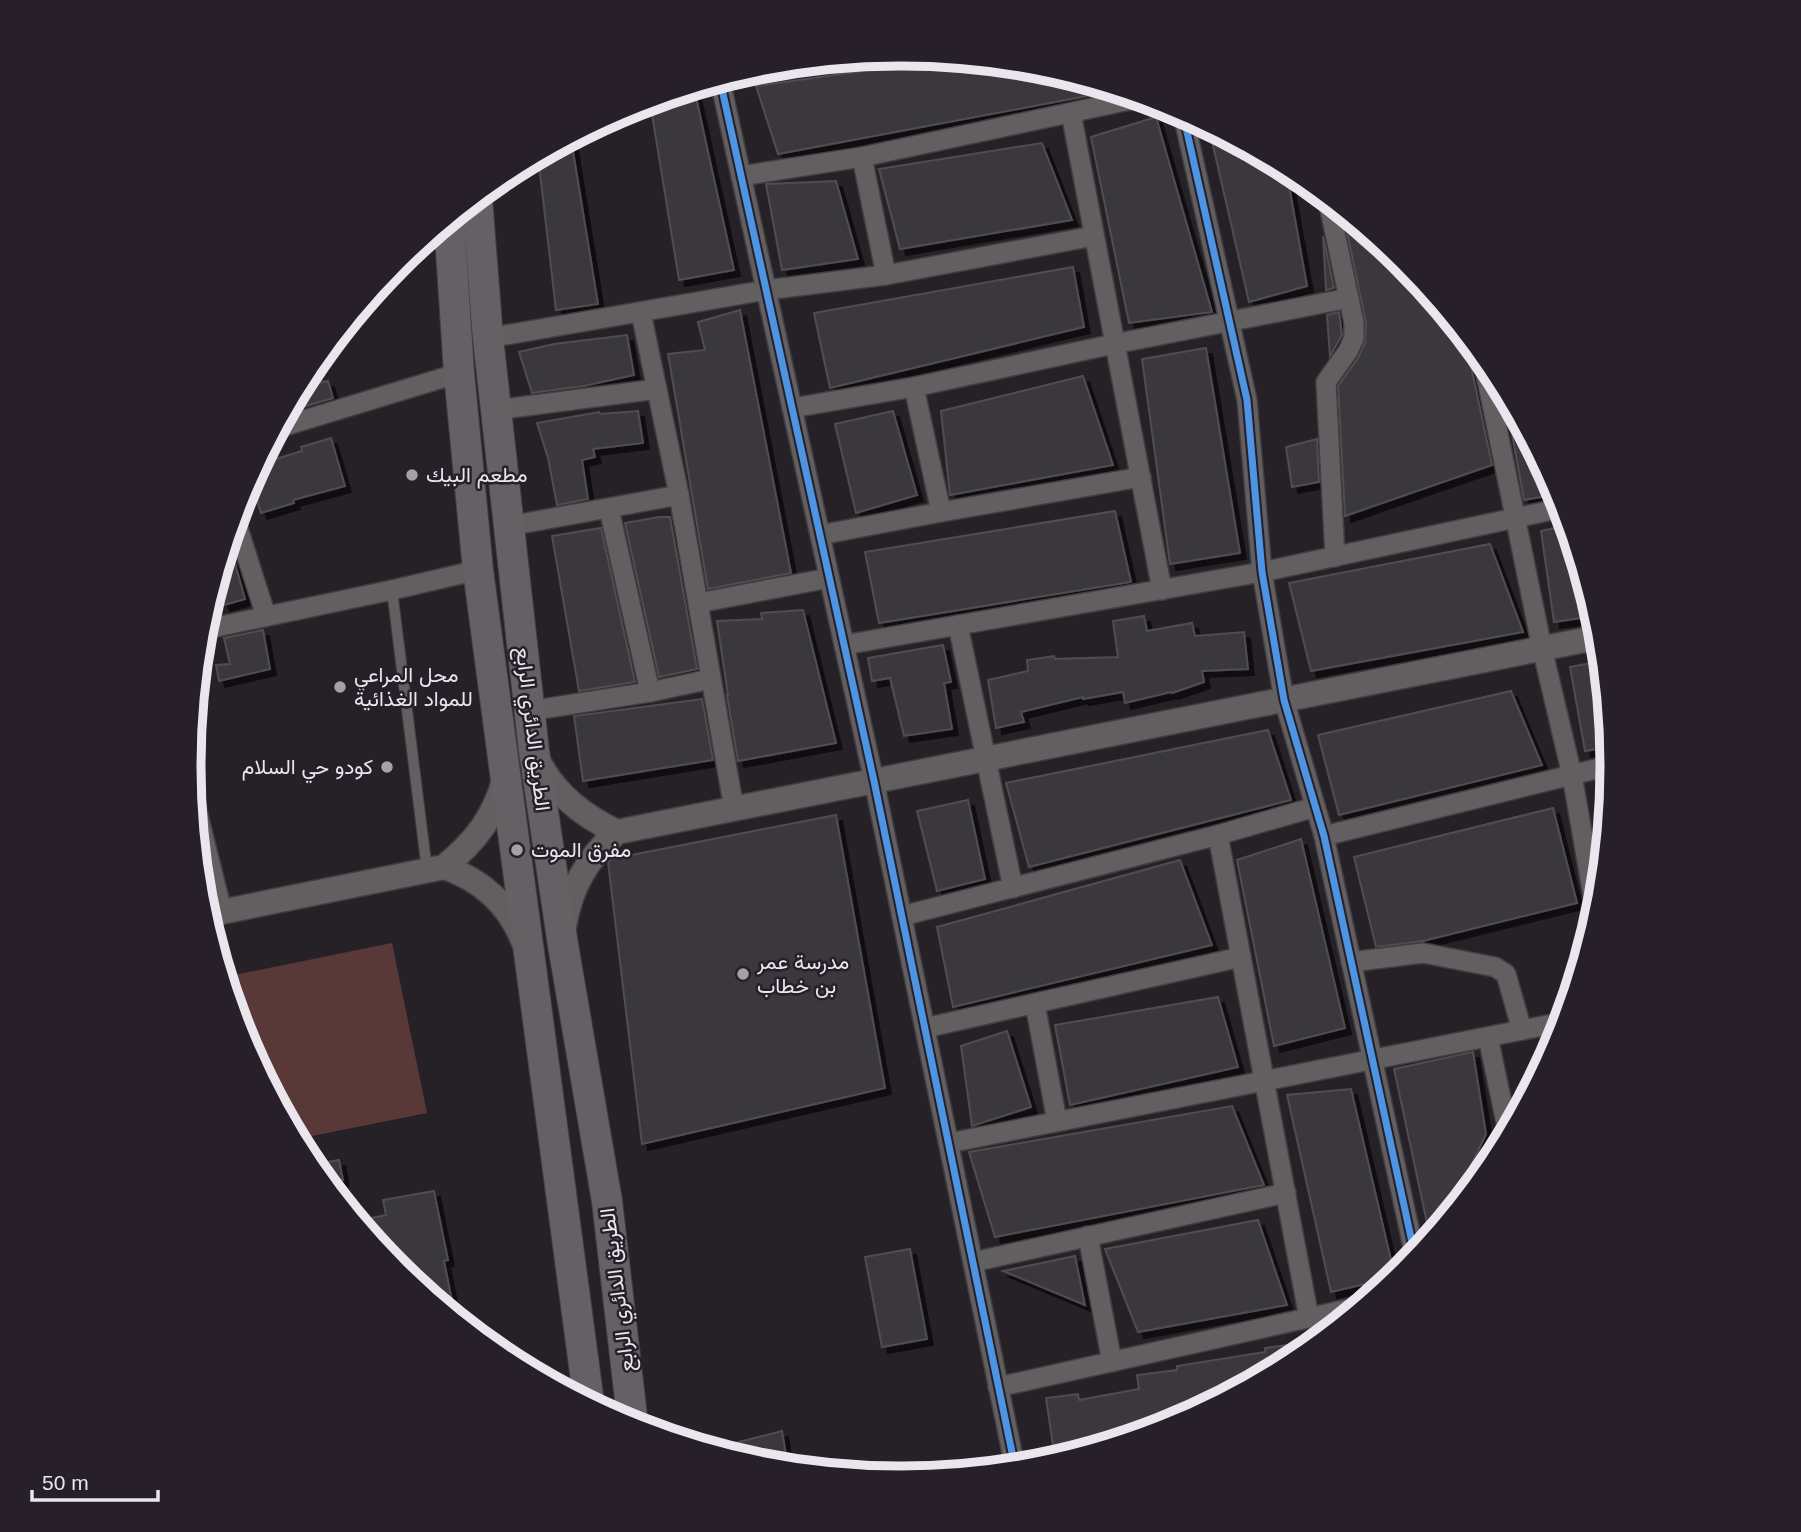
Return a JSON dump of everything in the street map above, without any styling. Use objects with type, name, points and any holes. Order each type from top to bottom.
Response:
[{"type":"main road","name":"الطريق الدائري الرابع","points":[[478,209],[488,338],[534,751],[563,945],[607,1201],[631,1411]]},
{"type":"main road","name":"الطريق الدائري الرابع","points":[[450,231],[459,373],[478,570],[588,1391]]},
{"type":"street","points":[[722,89],[874,781],[1013,1456]]},
{"type":"street","points":[[741,176],[862,157],[1120,102]]},
{"type":"street","points":[[1071,113],[1162,590]]},
{"type":"street","points":[[1186,128],[1247,400],[1262,572],[1284,700],[1325,836],[1412,1242]]},
{"type":"street","points":[[862,157],[886,275]]},
{"type":"street","points":[[1331,215],[1354,323],[1353,338],[1348,351],[1326,382],[1325,390],[1335,557]]},
{"type":"street","points":[[488,338],[766,290],[886,275],[1094,236]]},
{"type":"street","points":[[792,408],[914,387],[1349,298]]},
{"type":"street","points":[[641,313],[679,495],[734,808]]},
{"type":"street","points":[[291,424],[459,373]]},
{"type":"street","points":[[914,387],[941,512]]},
{"type":"street","points":[[496,410],[657,388]]},
{"type":"street","points":[[1489,388],[1542,648],[1572,775],[1590,880]]},
{"type":"street","points":[[820,535],[1141,477]]},
{"type":"street","points":[[509,526],[679,495]]},
{"type":"street","points":[[609,509],[650,692]]},
{"type":"street","points":[[844,645],[1262,572],[1552,510]]},
{"type":"street","points":[[240,535],[266,616]]},
{"type":"street","points":[[215,627],[478,570]]},
{"type":"street","points":[[698,603],[830,578]]},
{"type":"street","points":[[958,625],[1013,888]]},
{"type":"street","points":[[563,945],[566,913],[577,882],[594,855],[617,832],[1588,639]]},
{"type":"street","points":[[529,711],[650,692],[711,679]]},
{"type":"street","points":[[534,751],[550,779],[571,804],[593,820],[617,832]]},
{"type":"street","points":[[1325,836],[1600,768]]},
{"type":"street","points":[[217,912],[436,868],[462,852],[484,826],[500,796],[506,774]]},
{"type":"street","points":[[902,916],[1218,835],[1315,807]]},
{"type":"street","points":[[1218,835],[1309,1318]]},
{"type":"street","points":[[436,868],[463,873],[497,898],[521,933],[528,953]]},
{"type":"street","points":[[1352,962],[1423,953],[1495,967],[1506,974],[1522,1030]]},
{"type":"street","points":[[925,1028],[1241,957]]},
{"type":"street","points":[[1035,1004],[1057,1121]]},
{"type":"street","points":[[948,1143],[1551,1024]]},
{"type":"street","points":[[1488,1037],[1505,1118]]},
{"type":"street","points":[[973,1262],[1286,1193]]},
{"type":"street","points":[[1088,1236],[1112,1362]]},
{"type":"street","points":[[998,1387],[1338,1311]]},
{"type":"lane","points":[[392,590],[436,868]]},
{"type":"shaded area","points":[[392,943],[427,1113],[308,1137],[273,1075],[254,1034],[233,975]]},
{"type":"building","points":[[900,66],[992,72],[1096,94],[778,154],[756,86]]},
{"type":"building","points":[[696,97],[734,270],[679,280],[652,113]]},
{"type":"building","points":[[1156,117],[1212,312],[1129,323],[1091,137]]},
{"type":"building","points":[[1212,140],[1289,184],[1307,286],[1249,302]]},
{"type":"building","points":[[1042,143],[1072,220],[900,249],[879,169]]},
{"type":"building","points":[[573,149],[598,304],[556,310],[539,167]]},
{"type":"building","points":[[836,181],[858,259],[782,270],[766,184]]},
{"type":"building","points":[[1346,227],[1395,271],[1470,360],[1492,465],[1345,516],[1338,386],[1365,343],[1366,323]]},
{"type":"building","points":[[1323,236],[1334,288],[1326,290]]},
{"type":"building","points":[[1073,267],[1084,327],[830,388],[814,313]]},
{"type":"building","points":[[740,310],[791,573],[708,589],[668,354],[705,350],[698,322]]},
{"type":"building","points":[[1339,312],[1342,335],[1330,356],[1327,315]]},
{"type":"building","points":[[627,335],[634,375],[584,386],[532,393],[519,352],[554,344]]},
{"type":"building","points":[[1206,348],[1240,553],[1170,564],[1142,359]]},
{"type":"building","points":[[1083,376],[1113,465],[950,495],[941,411]]},
{"type":"building","points":[[328,381],[333,398],[300,408],[315,384]]},
{"type":"building","points":[[638,411],[643,443],[593,449],[595,457],[582,460],[588,499],[557,505],[548,458],[537,423],[599,412]]},
{"type":"building","points":[[893,411],[917,495],[856,513],[835,424]]},
{"type":"building","points":[[1510,424],[1546,496],[1524,500]]},
{"type":"building","points":[[331,438],[345,486],[293,500],[294,503],[261,513],[256,495],[272,460],[302,451],[301,447]]},
{"type":"building","points":[[1317,439],[1319,482],[1292,487],[1286,447]]},
{"type":"building","points":[[1115,511],[1131,582],[879,623],[865,552]]},
{"type":"building","points":[[670,517],[697,669],[659,677],[625,523]]},
{"type":"building","points":[[1558,527],[1584,618],[1554,622],[1541,531]]},
{"type":"building","points":[[601,528],[635,682],[579,691],[552,536]]},
{"type":"building","points":[[1490,544],[1523,632],[1311,671],[1289,583]]},
{"type":"building","points":[[232,560],[245,599],[224,605],[222,599]]},
{"type":"building","points":[[803,610],[836,743],[738,761],[717,621],[762,619],[761,613]]},
{"type":"building","points":[[1144,616],[1147,631],[1192,623],[1195,636],[1244,632],[1248,669],[1202,671],[1204,682],[1172,693],[1125,703],[1123,692],[1083,697],[1021,712],[1024,722],[996,728],[988,680],[1028,671],[1027,660],[1054,656],[1055,659],[1118,657],[1113,621]]},
{"type":"building","points":[[263,630],[270,669],[219,681],[216,665],[230,664],[224,638]]},
{"type":"building","points":[[943,645],[951,682],[944,683],[952,729],[904,736],[890,678],[872,681],[868,658]]},
{"type":"building","points":[[1592,663],[1600,749],[1585,751],[1570,667]]},
{"type":"building","points":[[1511,691],[1542,765],[1339,815],[1318,735]]},
{"type":"building","points":[[702,699],[713,760],[583,781],[574,716]]},
{"type":"building","points":[[1268,730],[1291,800],[1029,867],[1006,783]]},
{"type":"building","points":[[968,800],[985,879],[937,891],[917,811]]},
{"type":"building","points":[[1553,808],[1577,903],[1423,941],[1376,947],[1354,857]]},
{"type":"building","name":"مدرسة عمر بن خطاب","points":[[836,815],[885,1088],[642,1144],[608,862],[611,859]]},
{"type":"building","points":[[1301,839],[1345,1028],[1274,1046],[1237,860]]},
{"type":"building","points":[[1180,860],[1212,945],[953,1007],[937,927]]},
{"type":"building","points":[[1218,997],[1238,1067],[1070,1105],[1055,1025]]},
{"type":"building","points":[[1007,1031],[1031,1107],[972,1126],[961,1046]]},
{"type":"building","points":[[1473,1052],[1486,1134],[1465,1179],[1427,1225],[1394,1069]]},
{"type":"building","points":[[1351,1089],[1392,1264],[1372,1282],[1331,1292],[1287,1095]]},
{"type":"building","points":[[1232,1106],[1264,1185],[995,1237],[969,1152]]},
{"type":"building","points":[[339,1160],[343,1180],[338,1181],[325,1163]]},
{"type":"building","points":[[434,1191],[448,1260],[444,1261],[452,1303],[406,1261],[368,1219],[386,1215],[383,1200]]},
{"type":"building","points":[[1258,1220],[1287,1305],[1138,1332],[1105,1249]]},
{"type":"building","points":[[910,1249],[927,1339],[882,1347],[865,1257]]},
{"type":"building","points":[[1075,1256],[1085,1305],[1003,1271]]},
{"type":"building","points":[[1295,1344],[1250,1372],[1168,1412],[1082,1442],[1053,1448],[1046,1398],[1078,1394],[1079,1400],[1139,1389],[1137,1375],[1177,1370],[1177,1366],[1265,1352],[1265,1348]]},
{"type":"building","points":[[782,1431],[786,1456],[764,1452],[730,1444]]},
{"type":"cycle path","points":[[722,89],[874,781],[1013,1456]]},
{"type":"cycle path","points":[[1186,128],[1247,400],[1262,572],[1284,700],[1324,836],[1412,1242]]},
{"type":"place","name":"مطعم البيك","points":[[412,475]]},
{"type":"place","name":"محل المراعي للمواد الغذائية","points":[[340,687]]},
{"type":"place","name":"كودو حي السلام","points":[[387,767]]},
{"type":"place","name":"مفرق الموت","points":[[517,850]]},
{"type":"place","name":"مدرسة عمر بن خطاب","points":[[743,974]]}]
